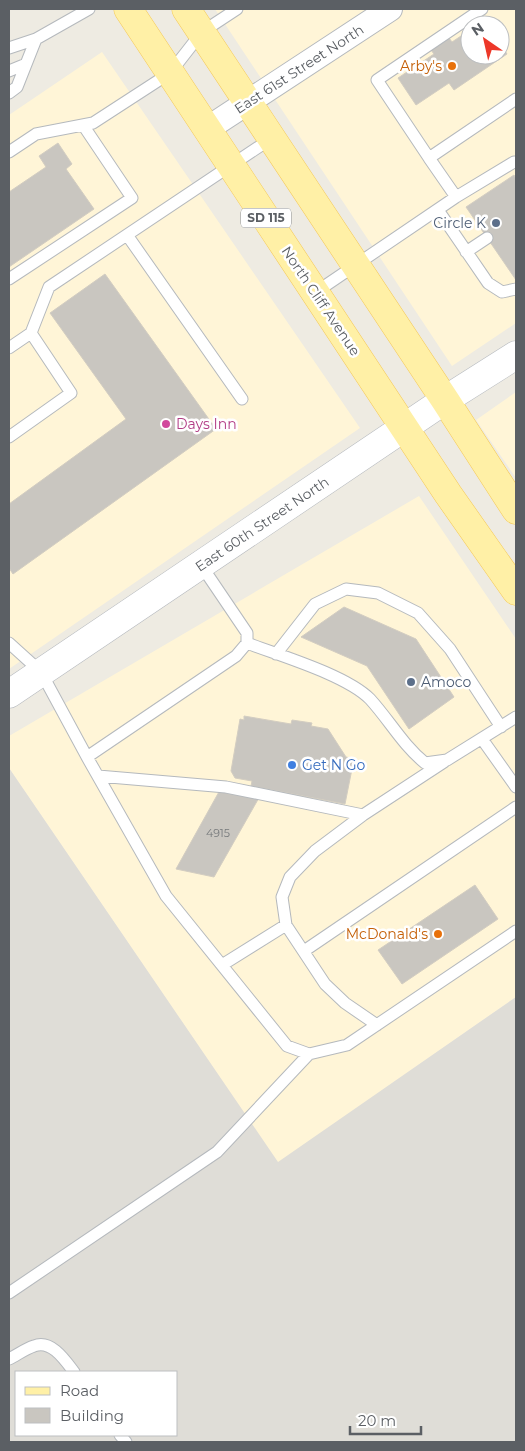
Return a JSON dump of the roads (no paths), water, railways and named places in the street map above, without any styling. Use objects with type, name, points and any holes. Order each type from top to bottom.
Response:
[{"type":"main road","name":"North Cliff Avenue","points":[[128,9],[448,494],[516,591]]},
{"type":"main road","points":[[186,9],[516,510]]},
{"type":"main road","name":"East 60th Street North","points":[[9,694],[445,400],[516,355]]},
{"type":"street","name":"East 61st Street North","points":[[207,129],[390,9]]},
{"type":"lane","points":[[9,48],[36,39],[89,9]]},
{"type":"lane","points":[[9,152],[36,134],[92,123],[170,72],[202,32],[237,9]]},
{"type":"lane","points":[[456,197],[377,80],[482,9]]},
{"type":"lane","points":[[9,93],[17,87],[36,39]]},
{"type":"lane","points":[[9,71],[26,64]]},
{"type":"lane","points":[[429,158],[516,99]]},
{"type":"lane","points":[[9,280],[132,198],[83,124]]},
{"type":"lane","points":[[9,348],[31,333],[49,287],[272,138]]},
{"type":"lane","points":[[316,292],[456,197],[516,162]]},
{"type":"lane","points":[[438,210],[488,283],[502,292],[516,289]]},
{"type":"lane","points":[[127,235],[242,399]]},
{"type":"lane","points":[[466,252],[487,238]]},
{"type":"lane","points":[[9,437],[71,393],[31,333]]},
{"type":"lane","points":[[87,757],[236,656],[247,643],[247,633],[201,565]]},
{"type":"lane","points":[[276,654],[315,604],[346,589],[378,593],[418,613],[450,649],[501,727]]},
{"type":"lane","points":[[9,643],[41,672],[166,896],[287,1046],[309,1054],[347,1045],[516,932]]},
{"type":"lane","points":[[247,643],[342,680],[369,698],[410,751],[425,764],[447,760]]},
{"type":"lane","points":[[377,1025],[345,1004],[325,984],[286,925],[282,897],[290,876],[315,851],[363,815],[516,717]]},
{"type":"lane","points":[[482,739],[516,787]]},
{"type":"lane","points":[[98,776],[226,787],[363,815]]},
{"type":"lane","points":[[304,951],[516,807]]},
{"type":"lane","points":[[222,965],[286,925]]},
{"type":"lane","points":[[9,1293],[217,1152],[309,1054]]},
{"type":"lane","points":[[9,1359],[35,1345],[47,1345],[63,1356],[73,1371]]},
{"type":"place","name":"Arby's","points":[[452,66]]},
{"type":"place","name":"Circle K","points":[[496,223]]},
{"type":"place","name":"Days Inn","points":[[166,424]]},
{"type":"place","name":"Amoco","points":[[411,682]]},
{"type":"place","name":"Get N Go","points":[[292,765]]},
{"type":"place","name":"McDonald's","points":[[438,934]]}]
